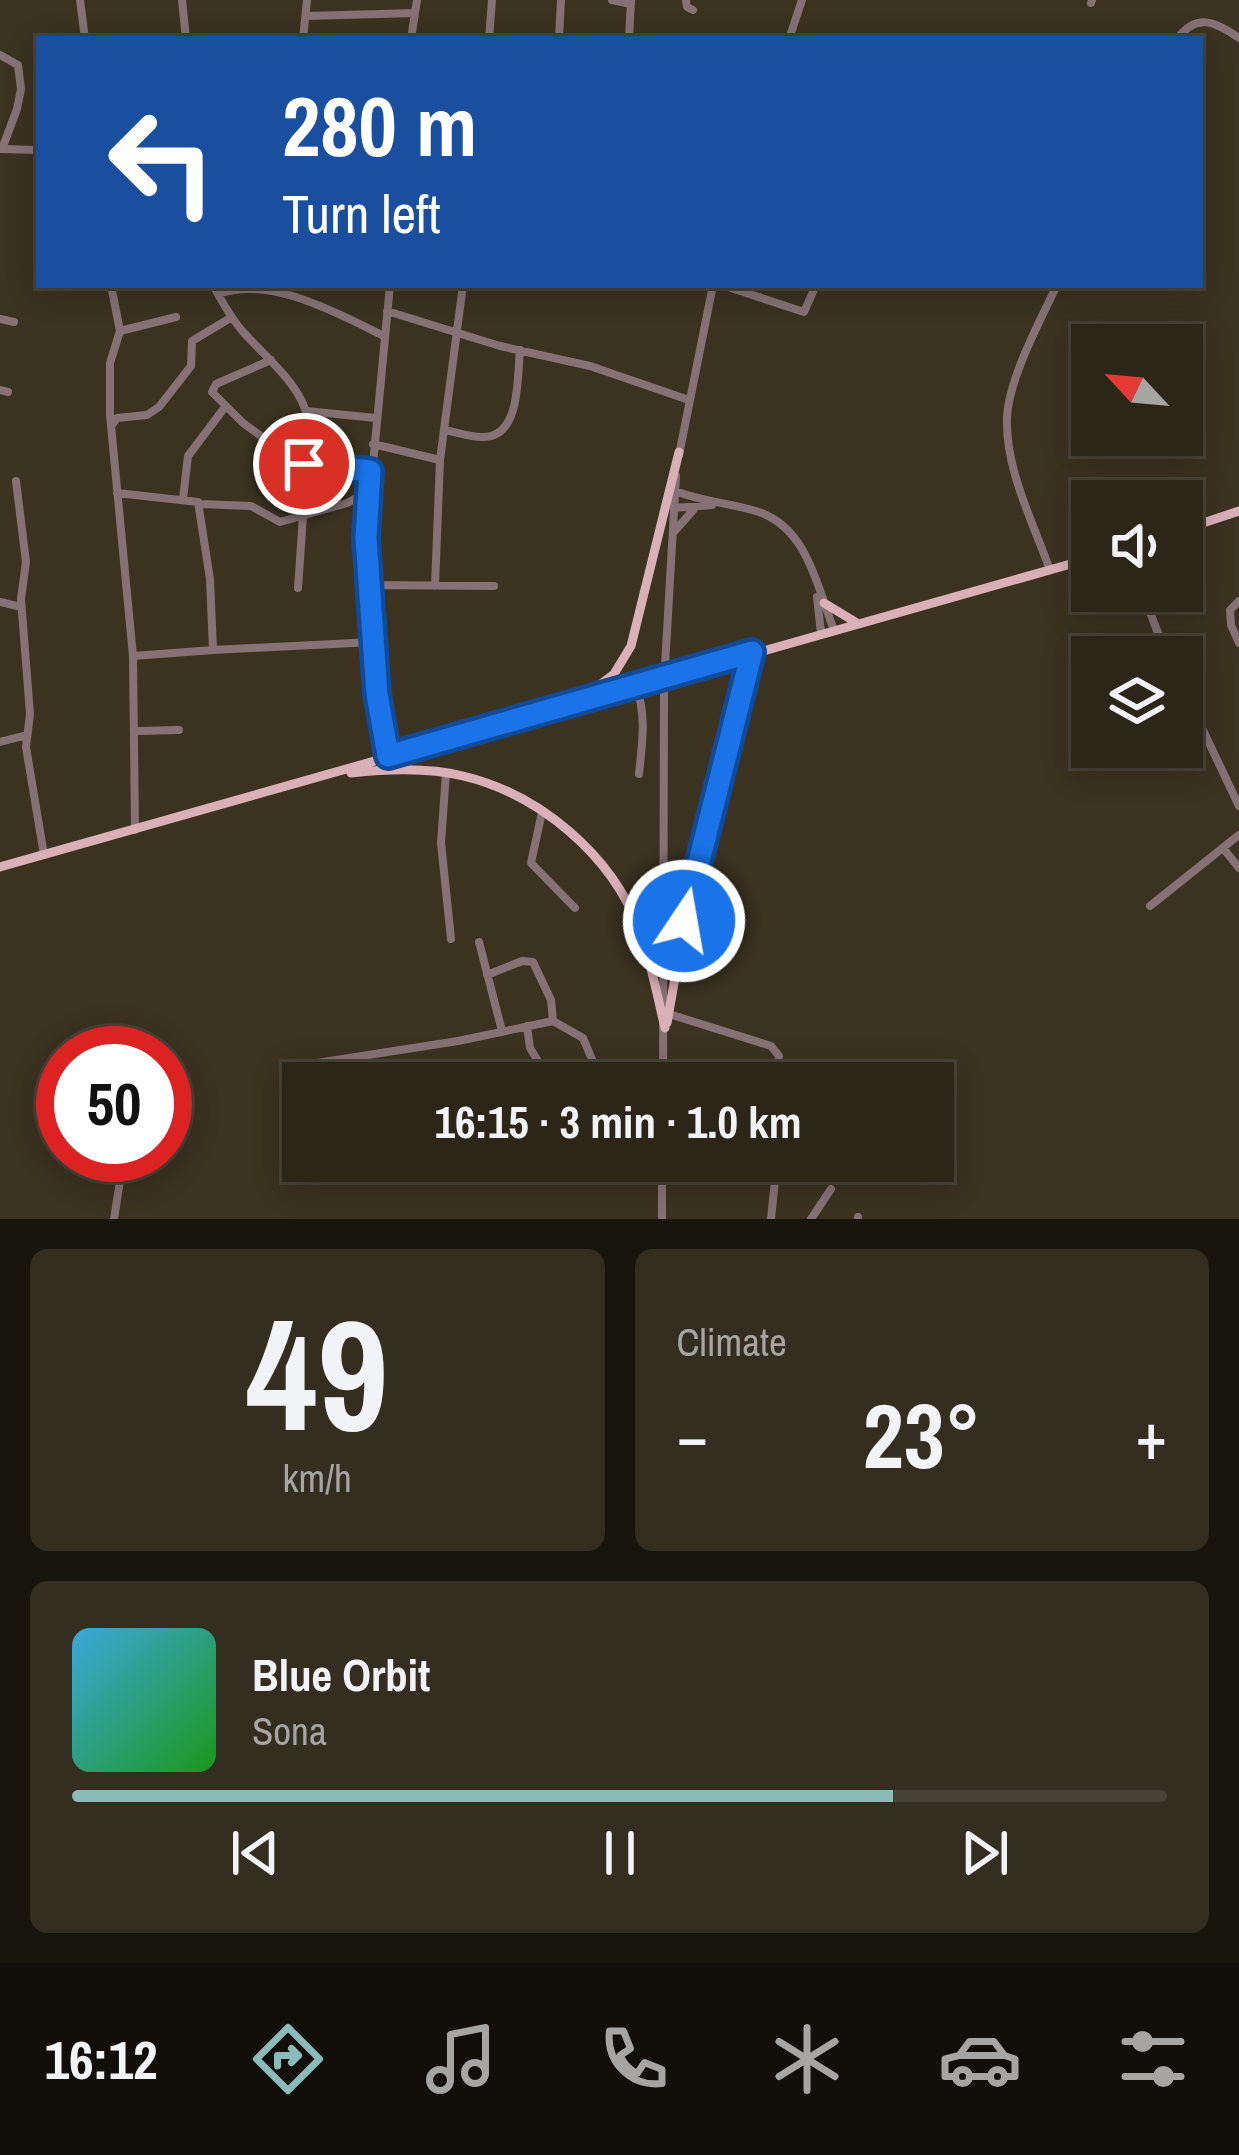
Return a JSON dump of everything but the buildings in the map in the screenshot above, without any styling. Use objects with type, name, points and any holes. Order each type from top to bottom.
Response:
[{"type":"main road","points":[[571,705],[614,674],[631,646],[679,452]]},
{"type":"main road","points":[[1203,523],[1239,511]]},
{"type":"main road","points":[[0,867],[1071,564]]},
{"type":"main road","points":[[824,603],[857,623]]},
{"type":"main road","points":[[665,1028],[692,882],[752,652]]},
{"type":"main road","points":[[333,774],[446,773],[482,782],[542,812],[590,851],[620,890],[639,927],[665,1028]]},
{"type":"street","points":[[80,0],[85,36]]},
{"type":"street","points":[[182,0],[186,36]]},
{"type":"street","points":[[304,36],[307,0]]},
{"type":"street","points":[[411,36],[417,0]]},
{"type":"street","points":[[489,36],[492,0]]},
{"type":"street","points":[[559,36],[562,0]]},
{"type":"street","points":[[612,0],[631,2],[628,36]]},
{"type":"street","points":[[686,0],[693,10]]},
{"type":"street","points":[[790,36],[802,0]]},
{"type":"street","points":[[307,16],[415,13]]},
{"type":"street","points":[[1179,36],[1200,20],[1214,21],[1239,38]]},
{"type":"street","points":[[0,55],[18,65],[21,89],[1,149],[36,150]]},
{"type":"street","points":[[112,288],[120,331],[110,363],[111,426],[133,656],[135,830]]},
{"type":"street","points":[[254,288],[278,291],[384,336]]},
{"type":"street","points":[[388,756],[373,642],[368,492],[389,288]]},
{"type":"street","points":[[435,586],[440,460],[463,288]]},
{"type":"street","points":[[664,1062],[664,666],[672,534],[679,452],[716,288]]},
{"type":"street","points":[[727,288],[804,312],[814,288]]},
{"type":"street","points":[[1050,570],[1011,458],[1007,415],[1056,288]]},
{"type":"street","points":[[215,290],[232,317],[298,388],[306,411],[304,464]]},
{"type":"street","points":[[387,311],[458,334],[590,366],[689,400]]},
{"type":"street","points":[[120,331],[176,317]]},
{"type":"street","points":[[111,426],[117,418],[147,415],[159,407],[191,365],[192,341],[232,317]]},
{"type":"street","points":[[0,319],[14,322]]},
{"type":"street","points":[[444,430],[485,438],[502,432],[510,419],[520,350]]},
{"type":"street","points":[[271,360],[216,384],[212,392],[295,464],[370,471]]},
{"type":"street","points":[[183,499],[188,456],[225,407]]},
{"type":"street","points":[[306,411],[376,418]]},
{"type":"street","points":[[373,444],[440,460]]},
{"type":"street","points":[[16,482],[26,562],[21,607],[30,714],[29,772],[44,855]]},
{"type":"street","points":[[675,491],[778,520],[800,545],[834,630]]},
{"type":"street","points":[[117,493],[250,506],[280,522],[347,503],[368,492]]},
{"type":"street","points":[[201,504],[213,650]]},
{"type":"street","points":[[674,508],[713,505]]},
{"type":"street","points":[[672,534],[694,509]]},
{"type":"street","points":[[298,588],[303,517]]},
{"type":"street","points":[[369,585],[494,586]]},
{"type":"street","points":[[817,589],[821,633]]},
{"type":"street","points":[[1239,601],[1230,610],[1239,644]]},
{"type":"street","points":[[0,602],[21,607]]},
{"type":"street","points":[[133,656],[373,642]]},
{"type":"street","points":[[636,687],[642,701],[643,729],[638,774]]},
{"type":"street","points":[[136,731],[179,730]]},
{"type":"street","points":[[1203,730],[1239,806]]},
{"type":"street","points":[[0,742],[27,735]]},
{"type":"street","points":[[446,773],[441,843],[452,939]]},
{"type":"street","points":[[542,812],[531,863],[575,908]]},
{"type":"street","points":[[1150,906],[1239,835]]},
{"type":"street","points":[[1223,848],[1239,868]]},
{"type":"street","points":[[479,942],[502,1031]]},
{"type":"street","points":[[487,974],[522,961],[533,962],[551,1000],[553,1021]]},
{"type":"street","points":[[669,1014],[771,1046],[778,1062]]},
{"type":"street","points":[[322,1062],[553,1021],[583,1038],[593,1062]]},
{"type":"street","points":[[526,1026],[539,1062]]},
{"type":"street","points":[[114,1219],[120,1182]]},
{"type":"street","points":[[662,1182],[662,1219]]},
{"type":"street","points":[[771,1219],[774,1182]]},
{"type":"street","points":[[812,1219],[831,1189]]},
{"type":"route","points":[[304,464],[370,471],[366,538],[377,694],[388,756],[752,652],[684,921]]}]
